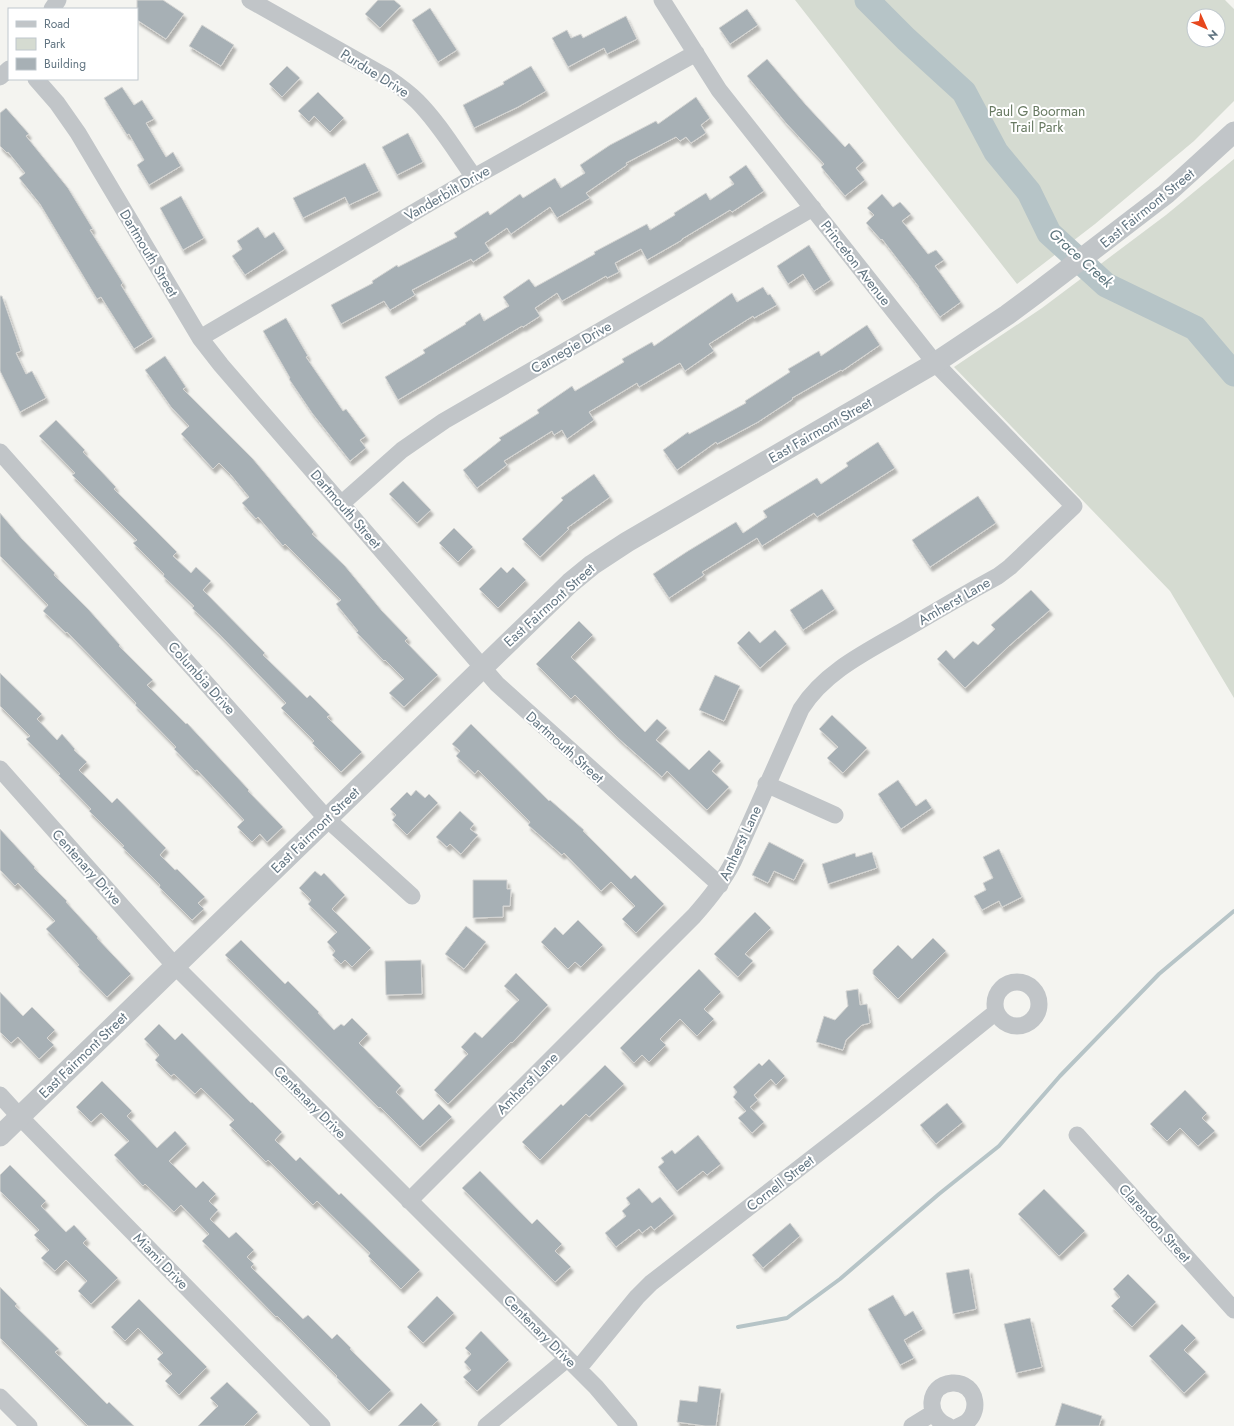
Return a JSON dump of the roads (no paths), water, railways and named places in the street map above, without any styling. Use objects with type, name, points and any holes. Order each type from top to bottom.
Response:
[{"type":"street","name":"Purdue Drive","points":[[250,0],[403,88],[428,113],[474,177]]},
{"type":"street","name":"Princeton Avenue","points":[[662,0],[723,95],[935,363],[1074,506]]},
{"type":"street","name":"Vanderbilt Drive","points":[[200,338],[474,177],[696,53]]},
{"type":"street","points":[[0,77],[8,70]]},
{"type":"street","name":"Dartmouth Street","points":[[37,80],[57,103],[78,133],[200,338],[221,365],[502,690],[720,885]]},
{"type":"street","name":"East Fairmont Street","points":[[0,1136],[562,589],[602,558],[935,363],[1038,292],[1130,222],[1177,185],[1234,132]]},
{"type":"street","name":"Carnegie Drive","points":[[341,504],[402,450],[444,421],[813,208]]},
{"type":"street","name":"Columbia Drive","points":[[0,452],[327,819],[412,896]]},
{"type":"street","name":"Amherst Lane","points":[[409,1201],[694,916],[720,885],[733,862],[766,784],[801,709],[811,695],[825,681],[856,658],[998,576],[1010,567],[1074,506]]},
{"type":"street","name":"Centenary Drive","points":[[0,770],[175,966],[573,1364],[630,1426]]},
{"type":"street","points":[[766,784],[835,815]]},
{"type":"street","name":"Cornell Street","points":[[486,1426],[573,1364],[651,1283],[873,1111],[996,1012]]},
{"type":"street","name":"Miami Drive","points":[[0,1095],[322,1426]]},
{"type":"street","name":"Clarendon Street","points":[[1077,1135],[1234,1310]]},
{"type":"street","points":[[948,1426],[942,1424],[936,1419],[931,1406],[935,1393],[940,1388],[953,1383],[966,1387],[975,1398],[974,1413],[970,1420],[958,1426]]},
{"type":"street","points":[[0,1397],[29,1426]]},
{"type":"street","points":[[912,1426],[933,1413]]},
{"type":"waterway","name":"Grace Creek","points":[[867,0],[906,39],[964,92],[996,152],[1029,192],[1049,233],[1106,285],[1195,328],[1234,374]]},
{"type":"waterway","points":[[738,1327],[787,1318],[840,1279],[939,1194],[999,1146],[1060,1076],[1159,974],[1234,911]]},
{"type":"park label","name":"Paul G Boorman Trail Park","points":[[1037,120]]}]
